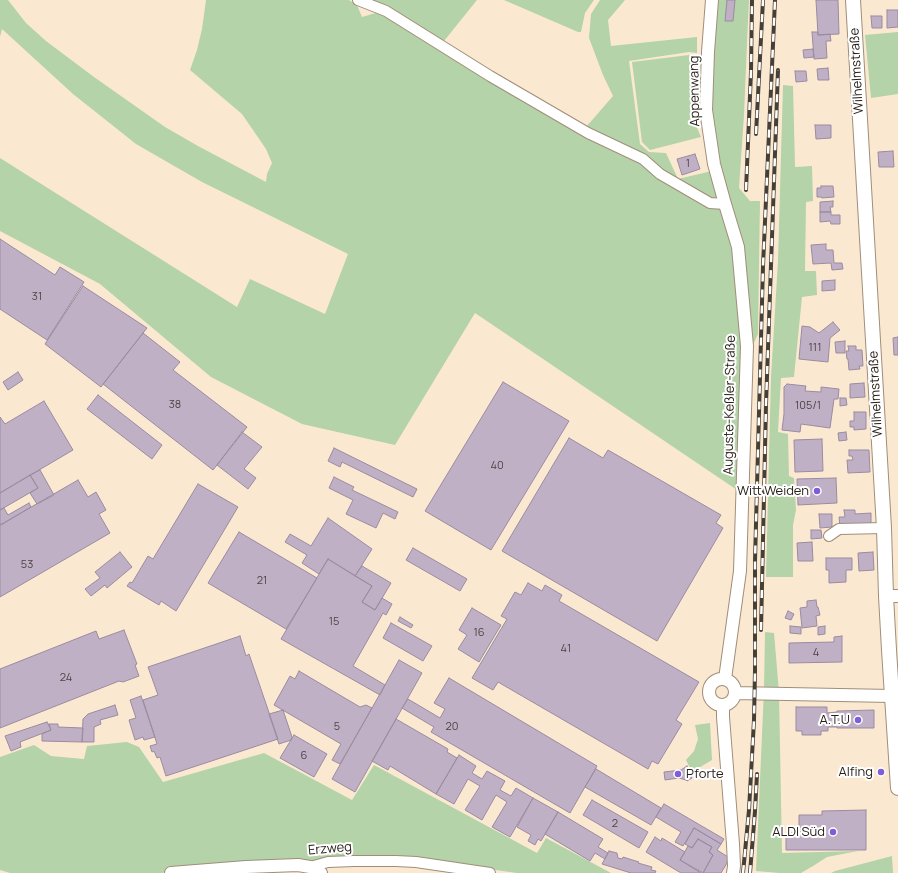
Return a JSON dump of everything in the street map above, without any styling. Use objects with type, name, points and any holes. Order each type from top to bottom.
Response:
[{"type":"main road","name":"Wilhelmstraße","points":[[853,0],[884,528],[892,596],[892,696],[898,788]]},
{"type":"street","points":[[358,0],[386,11],[503,84],[588,133],[642,159],[660,174],[710,203],[725,204]]},
{"type":"street","name":"Appenwang","points":[[712,0],[706,110],[714,164],[725,204]]},
{"type":"street","name":"Auguste-Keßler-Straße","points":[[725,204],[738,247],[747,346],[740,571],[725,679]]},
{"type":"street","points":[[829,536],[839,529],[884,528]]},
{"type":"street","points":[[725,679],[734,685],[735,693],[729,703],[723,705],[713,702],[709,690],[715,680],[725,679]]},
{"type":"street","points":[[735,693],[892,696]]},
{"type":"street","points":[[723,705],[733,844],[733,873]]},
{"type":"street","name":"Erzweg","points":[[171,873],[246,867],[298,865],[310,867],[328,862],[341,861],[416,862],[490,873]]},
{"type":"street","points":[[310,867],[321,873]]},
{"type":"green space","points":[[0,0],[8,0],[26,23],[46,41],[165,127],[266,182],[267,174],[272,163],[266,149],[242,114],[190,70],[202,29],[206,0],[349,0],[357,5],[362,17],[379,12],[580,134],[613,96],[603,75],[589,38],[591,14],[600,0],[625,0],[608,20],[611,46],[697,37],[697,53],[689,52],[629,61],[640,144],[649,152],[666,153],[678,179],[712,171],[733,247],[742,346],[740,492],[475,313],[395,445],[302,424],[211,377],[100,284],[0,231],[0,158],[237,307],[250,279],[325,314],[348,254],[202,182],[136,144],[73,94],[2,29],[0,37]]},
{"type":"green space","points":[[370,0],[477,0],[444,41],[397,12]]},
{"type":"green space","points":[[504,0],[594,0],[585,13],[581,32],[578,32]]},
{"type":"green space","points":[[717,0],[749,0],[739,188],[750,201],[760,201],[758,334],[752,347],[718,165],[710,108]]},
{"type":"green space","points":[[898,32],[898,94],[871,98],[865,35]]},
{"type":"green space","points":[[696,55],[694,88],[695,123],[701,137],[650,150],[642,142],[632,62]]},
{"type":"green space","points":[[783,85],[793,86],[795,167],[812,166],[813,201],[806,202],[805,271],[816,271],[817,295],[802,297],[794,377],[781,378],[778,432],[788,434],[789,476],[794,478],[796,510],[793,525],[793,577],[766,577],[771,377],[778,261]]},
{"type":"green space","points":[[765,632],[774,633],[779,692],[782,853],[858,851],[827,857],[801,873],[756,871]]},
{"type":"green space","points":[[710,723],[712,760],[692,772],[686,760],[694,751],[698,739],[695,725]]},
{"type":"green space","points":[[127,742],[139,747],[163,782],[264,753],[352,800],[374,765],[537,853],[546,838],[611,873],[517,873],[418,859],[353,857],[170,871],[162,873],[10,873],[0,870],[0,757],[34,745],[51,756],[84,759],[87,746]]},
{"type":"green space","points":[[892,856],[893,873],[831,873],[835,871]]},
{"type":"building","points":[[727,0],[735,0],[733,21],[725,21]]},
{"type":"building","points":[[816,0],[838,0],[839,34],[818,35]]},
{"type":"building","points":[[887,10],[898,10],[898,27],[887,28]]},
{"type":"building","points":[[871,16],[882,16],[882,28],[872,28]]},
{"type":"building","points":[[812,32],[818,32],[818,35],[830,34],[831,41],[826,41],[827,58],[814,59]]},
{"type":"building","points":[[813,49],[814,57],[804,58],[803,50]]},
{"type":"building","points":[[828,68],[829,80],[818,80],[817,69]]},
{"type":"building","points":[[795,71],[806,71],[807,81],[796,82]]},
{"type":"building","points":[[815,125],[831,125],[831,138],[816,139]]},
{"type":"building","points":[[893,151],[894,167],[879,167],[878,152]]},
{"type":"building","points":[[695,154],[700,169],[682,175],[677,159]]},
{"type":"building","points":[[821,186],[833,186],[834,197],[817,197],[817,188],[821,188]]},
{"type":"building","points":[[833,201],[833,207],[830,207],[831,212],[820,212],[820,202]]},
{"type":"building","points":[[820,212],[831,212],[831,215],[840,215],[840,224],[831,224],[830,221],[820,222]]},
{"type":"building","points":[[0,239],[55,275],[60,267],[84,282],[47,340],[0,309]]},
{"type":"building","points":[[826,244],[826,250],[833,250],[834,263],[842,263],[843,269],[832,270],[831,263],[813,264],[811,245]]},
{"type":"building","points":[[835,280],[835,290],[822,291],[822,281]]},
{"type":"building","points":[[83,286],[147,328],[101,387],[45,344]]},
{"type":"building","points":[[833,322],[840,330],[830,338],[828,362],[799,359],[802,326],[810,327],[819,333]]},
{"type":"building","points":[[143,333],[180,362],[173,370],[247,427],[213,470],[103,384]]},
{"type":"building","points":[[898,337],[898,355],[894,355],[893,338]]},
{"type":"building","points":[[845,341],[845,353],[836,353],[835,342]]},
{"type":"building","points":[[848,346],[856,346],[856,350],[862,350],[863,366],[859,366],[860,369],[849,370],[846,351],[849,351]]},
{"type":"building","points":[[18,372],[23,380],[8,390],[3,382]]},
{"type":"building","points":[[503,382],[569,421],[491,550],[425,511]]},
{"type":"building","points":[[864,383],[865,397],[850,398],[850,384]]},
{"type":"building","points":[[787,384],[806,386],[805,391],[821,392],[821,387],[839,389],[838,399],[834,399],[830,428],[801,424],[800,432],[782,430],[784,414],[784,387]]},
{"type":"building","points":[[98,395],[162,445],[152,459],[87,409]]},
{"type":"building","points":[[840,398],[846,398],[847,405],[840,406]]},
{"type":"building","points":[[44,401],[73,450],[0,493],[0,417],[5,424]]},
{"type":"building","points":[[854,412],[866,412],[866,429],[854,430],[854,427],[850,427],[850,421],[854,421]]},
{"type":"building","points":[[242,432],[262,447],[244,469],[256,478],[248,489],[217,465]]},
{"type":"building","points":[[846,432],[847,440],[839,441],[838,433]]},
{"type":"building","points":[[569,438],[603,458],[608,450],[721,515],[716,523],[723,528],[657,641],[502,551]]},
{"type":"building","points":[[822,439],[823,471],[795,472],[794,440]]},
{"type":"building","points":[[334,448],[417,489],[413,497],[342,462],[340,467],[328,461]]},
{"type":"building","points":[[849,450],[869,450],[870,472],[848,473],[847,460],[853,460],[852,456],[849,456]]},
{"type":"building","points":[[40,470],[54,495],[37,504],[30,493],[38,488],[30,475]]},
{"type":"building","points":[[30,475],[38,488],[0,510],[0,493]]},
{"type":"building","points":[[334,477],[354,487],[352,490],[398,512],[395,519],[383,513],[376,528],[346,514],[353,500],[329,488]]},
{"type":"building","name":"Witt Weiden","points":[[836,478],[837,503],[798,505],[797,479]]},
{"type":"building","points":[[78,480],[88,497],[96,492],[106,510],[99,514],[110,533],[0,597],[0,525]]},
{"type":"building","points":[[198,484],[238,507],[176,611],[161,601],[159,605],[127,586],[130,582],[132,583],[148,556],[153,559]]},
{"type":"building","points":[[29,503],[31,507],[1,525],[0,510],[4,508],[8,515]]},
{"type":"building","points":[[844,510],[855,510],[855,514],[871,513],[871,526],[840,526],[839,517],[845,517]]},
{"type":"building","points":[[819,514],[832,514],[832,527],[820,528]]},
{"type":"building","points":[[328,518],[372,549],[355,576],[328,559],[319,574],[302,563],[307,555],[285,542],[290,534],[311,546]]},
{"type":"building","points":[[811,530],[821,530],[822,538],[811,539]]},
{"type":"building","points":[[239,532],[317,578],[286,629],[208,583]]},
{"type":"building","points":[[812,542],[813,561],[798,561],[797,543]]},
{"type":"building","points":[[413,548],[467,579],[460,591],[406,560]]},
{"type":"building","points":[[120,552],[132,567],[107,588],[105,585],[91,596],[85,589],[100,578],[95,572]]},
{"type":"building","points":[[873,552],[874,570],[859,571],[858,553]]},
{"type":"building","points":[[826,558],[852,558],[852,570],[846,570],[846,582],[829,583],[829,570],[826,570]]},
{"type":"building","points":[[328,559],[372,586],[362,602],[375,610],[382,598],[392,604],[386,615],[383,613],[353,666],[385,685],[380,695],[281,639]]},
{"type":"building","points":[[362,566],[391,583],[375,610],[362,602],[372,586],[355,576]]},
{"type":"building","points":[[528,583],[542,591],[545,585],[562,595],[559,601],[699,682],[676,720],[682,724],[658,764],[652,761],[648,769],[498,682],[493,690],[472,678],[507,619],[501,616],[515,592],[521,595]]},
{"type":"building","points":[[816,600],[820,615],[816,616],[817,626],[802,628],[800,608],[807,607],[807,601]]},
{"type":"building","points":[[472,608],[501,625],[479,662],[458,649],[467,635],[459,630]]},
{"type":"building","points":[[788,611],[794,614],[791,620],[785,618]]},
{"type":"building","points":[[400,617],[413,625],[411,628],[398,621]]},
{"type":"building","points":[[391,623],[432,646],[423,661],[383,638]]},
{"type":"building","points":[[790,626],[801,627],[801,634],[790,633]]},
{"type":"building","points":[[825,626],[825,634],[818,635],[818,627]]},
{"type":"building","points":[[124,630],[137,664],[135,665],[139,676],[123,682],[119,681],[0,728],[0,669],[96,631],[99,639]]},
{"type":"building","points":[[240,636],[246,656],[249,654],[278,739],[166,776],[160,757],[157,758],[154,751],[152,752],[150,746],[157,744],[143,700],[158,695],[148,667]]},
{"type":"building","points":[[842,636],[842,662],[789,663],[789,643],[834,642],[834,637]]},
{"type":"building","points":[[399,660],[422,673],[355,792],[332,779]]},
{"type":"building","points":[[299,671],[360,707],[366,705],[372,708],[340,764],[332,760],[341,744],[274,705],[290,676],[295,679]]},
{"type":"building","points":[[449,678],[597,766],[570,813],[431,732],[434,727],[402,708],[408,699],[440,718],[445,709],[434,703]]},
{"type":"building","points":[[141,696],[155,737],[144,740],[143,737],[135,740],[129,720],[136,718],[130,700]]},
{"type":"building","points":[[115,705],[118,715],[100,720],[101,724],[94,727],[94,742],[82,742],[83,719],[88,714]]},
{"type":"building","points":[[796,707],[827,707],[827,713],[837,711],[874,710],[874,728],[828,727],[828,731],[821,731],[821,735],[802,735],[802,731],[796,731]]},
{"type":"building","points":[[283,710],[292,737],[291,740],[279,744],[269,714]]},
{"type":"building","points":[[396,719],[448,749],[447,752],[457,758],[436,794],[390,766],[388,770],[372,761]]},
{"type":"building","points":[[47,722],[51,730],[20,742],[21,747],[11,751],[5,736]]},
{"type":"building","points":[[49,724],[58,724],[58,727],[83,728],[82,742],[42,741],[42,734],[51,730]]},
{"type":"building","points":[[294,735],[327,754],[314,777],[280,758]]},
{"type":"building","points":[[459,755],[476,766],[472,773],[482,779],[487,771],[505,781],[500,790],[511,796],[516,788],[533,798],[510,837],[492,827],[507,802],[496,795],[482,820],[465,810],[480,786],[468,779],[454,804],[436,794]]},
{"type":"building","name":"Pforte","points":[[687,766],[692,778],[687,781],[679,778],[665,780],[664,772],[681,770]]},
{"type":"building","points":[[596,769],[661,808],[651,825],[585,787]]},
{"type":"building","points":[[533,798],[558,812],[541,841],[538,839],[535,845],[528,841],[531,835],[517,827]]},
{"type":"building","points":[[592,800],[648,832],[639,848],[583,815]]},
{"type":"building","points":[[664,804],[724,839],[721,844],[694,828],[683,846],[675,842],[681,832],[656,817]]},
{"type":"building","points":[[866,810],[866,850],[786,850],[786,833],[799,833],[799,815],[822,815],[822,811]]},
{"type":"building","points":[[558,812],[603,839],[598,847],[608,853],[605,859],[595,853],[590,861],[545,834]]},
{"type":"building","points":[[694,828],[721,844],[717,850],[728,857],[727,863],[721,873],[703,873],[713,855],[709,852],[712,847],[698,839],[692,848],[685,844]]},
{"type":"building","points":[[655,837],[661,841],[662,838],[685,852],[680,860],[701,873],[681,873],[646,852]]},
{"type":"building","points":[[698,839],[712,847],[709,852],[713,855],[703,873],[680,860],[688,846],[692,848]]},
{"type":"building","points":[[609,851],[617,853],[618,858],[622,859],[623,857],[639,862],[638,863],[652,867],[651,870],[656,871],[655,873],[631,873],[602,864]]},
{"type":"railway","points":[[746,190],[751,72],[752,0]]},
{"type":"railway","points":[[756,134],[763,0]]},
{"type":"railway","points":[[743,873],[749,810],[754,720],[755,561],[763,266],[775,0]]},
{"type":"railway","points":[[761,630],[766,404],[778,70]]},
{"type":"railway","points":[[750,873],[757,774]]},
{"type":"place","name":"Witt Weiden","points":[[817,491]]},
{"type":"place","name":"A.T.U","points":[[858,720]]},
{"type":"place","name":"Alfing","points":[[881,772]]},
{"type":"place","name":"Pforte","points":[[678,774]]},
{"type":"place","name":"ALDI Süd","points":[[833,832]]}]
